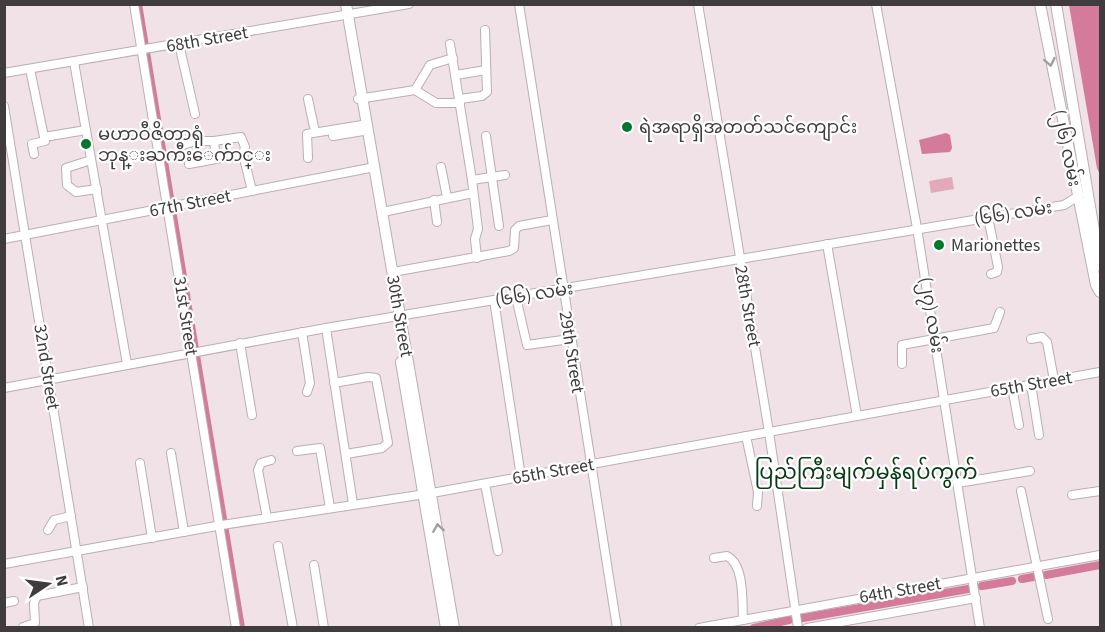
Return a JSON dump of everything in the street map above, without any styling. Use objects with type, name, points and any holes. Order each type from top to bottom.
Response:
[{"type":"main road","name":"(၂၆) လမ်း","points":[[1040,4],[1083,196],[1090,208],[1101,266]]},
{"type":"main road","name":"(၂၆) လမ်း","points":[[1056,4],[1083,196]]},
{"type":"main road","name":"30th Street","points":[[345,10],[427,494],[446,627]]},
{"type":"main road","name":"30th Street","points":[[360,99],[362,128],[383,212],[393,272],[397,316]]},
{"type":"main road","name":"(၆၆) လမ်း","points":[[1083,196],[1101,194]]},
{"type":"main road","name":"(၂၆) လမ်း","points":[[1090,208],[1096,285],[1100,290]]},
{"type":"main road","name":"30th Street","points":[[427,494],[454,627]]},
{"type":"street","name":"31st Street","points":[[134,4],[169,207],[198,351],[224,525],[236,627]]},
{"type":"street","name":"68th Street","points":[[4,73],[179,44],[345,10],[409,4]]},
{"type":"street","name":"29th Street","points":[[519,4],[617,627]]},
{"type":"street","name":"28th Street","points":[[698,4],[769,432],[797,618]]},
{"type":"street","name":"(၂၇) လမ်း","points":[[876,4],[936,339],[980,627]]},
{"type":"street","points":[[360,99],[414,90],[436,103],[460,101],[486,95],[485,30]]},
{"type":"street","points":[[179,44],[195,114]]},
{"type":"street","points":[[450,44],[472,180],[478,228],[475,239],[477,258]]},
{"type":"street","points":[[414,90],[430,65],[453,58]]},
{"type":"street","points":[[74,62],[104,220],[127,364]]},
{"type":"street","points":[[30,69],[47,150]]},
{"type":"street","points":[[456,75],[486,70]]},
{"type":"street","points":[[308,99],[315,132]]},
{"type":"street","name":"32nd Street","points":[[4,106],[27,235],[89,627]]},
{"type":"street","points":[[308,158],[305,136],[315,132],[362,128]]},
{"type":"street","points":[[333,136],[362,128]]},
{"type":"street","points":[[34,154],[33,144],[44,139],[86,130]]},
{"type":"street","points":[[486,136],[499,226]]},
{"type":"street","points":[[183,145],[196,141],[241,137],[245,147],[243,154],[252,191]]},
{"type":"street","points":[[214,141],[216,159]]},
{"type":"street","points":[[189,164],[243,154]]},
{"type":"street","points":[[91,160],[66,168],[67,184],[76,192],[97,189]]},
{"type":"street","name":"67th Street","points":[[4,239],[372,167]]},
{"type":"street","points":[[441,167],[447,198]]},
{"type":"street","points":[[472,180],[505,175]]},
{"type":"street","points":[[383,212],[473,193]]},
{"type":"street","name":"(၆၆) လမ်း","points":[[1064,205],[1083,196]]},
{"type":"street","points":[[434,200],[437,222]]},
{"type":"street","name":"(၆၆) လမ်း","points":[[4,388],[302,332],[917,228],[1064,205],[1090,208]]},
{"type":"street","points":[[988,217],[998,267],[997,272],[991,274]]},
{"type":"street","points":[[393,272],[477,258],[514,248],[515,230],[519,226],[552,220]]},
{"type":"street","points":[[827,244],[857,416]]},
{"type":"street","points":[[516,297],[527,345],[570,339]]},
{"type":"street","points":[[494,300],[521,477]]},
{"type":"street","points":[[902,364],[902,345],[994,328],[1000,312]]},
{"type":"street","points":[[326,328],[353,504]]},
{"type":"street","points":[[302,332],[310,383],[307,392]]},
{"type":"street","points":[[1031,339],[1042,337],[1047,342],[1054,380]]},
{"type":"street","points":[[240,343],[252,415]]},
{"type":"street","name":"65th Street","points":[[4,564],[77,553],[224,525],[427,494],[1101,372]]},
{"type":"street","points":[[334,383],[376,378],[388,442],[382,448],[346,454]]},
{"type":"street","points":[[1031,384],[1040,435]]},
{"type":"street","points":[[1012,387],[1019,425]]},
{"type":"street","points":[[746,436],[758,492],[757,506]]},
{"type":"street","points":[[297,451],[317,447],[321,450],[330,508]]},
{"type":"street","points":[[171,453],[184,532]]},
{"type":"street","points":[[267,519],[258,470],[261,463],[271,460]]},
{"type":"street","points":[[140,463],[152,538]]},
{"type":"street","points":[[958,483],[1030,471]]},
{"type":"street","points":[[485,483],[498,551]]},
{"type":"street","points":[[1021,491],[1048,619]]},
{"type":"street","points":[[1072,495],[1101,491]]},
{"type":"street","points":[[48,531],[54,520],[71,516]]},
{"type":"street","points":[[278,546],[293,627]]},
{"type":"street","name":"64th Street","points":[[699,627],[743,620],[797,618],[974,587],[1101,555]]},
{"type":"street","points":[[714,558],[727,556],[734,561],[741,589],[743,620]]},
{"type":"street","points":[[314,565],[324,627]]},
{"type":"street","points":[[23,627],[35,623],[34,603],[37,596],[83,586]]},
{"type":"street","points":[[807,627],[974,587]]},
{"type":"street","points":[[4,603],[14,601]]},
{"type":"shaded area","points":[[1069,5],[1100,5],[1100,175],[1097,168]]},
{"type":"shaded area","points":[[946,133],[950,135],[952,148],[950,152],[922,154],[919,140]]},
{"type":"shaded area","points":[[952,177],[954,189],[931,193],[929,181]]},
{"type":"waterway","points":[[138,4],[241,628]]},
{"type":"waterway","points":[[1046,575],[1100,565]]},
{"type":"waterway","points":[[1022,579],[1033,577]]},
{"type":"waterway","points":[[982,586],[1012,581]]},
{"type":"waterway","points":[[803,618],[968,589]]},
{"type":"waterway","points":[[754,628],[789,620]]},
{"type":"place","name":"ရဲအရာရှိအတတ်သင်ကျောင်း","points":[[627,127]]},
{"type":"place","name":"မဟာဝီဇိတာရုံ ဘုန္းႀကီးေက်ာင္း","points":[[86,144]]},
{"type":"place","name":"Marionettes","points":[[939,245]]},
{"type":"district","name":"ပြည်ကြီးမျက်မှန်ရပ်ကွက်","points":[[866,472]]}]
